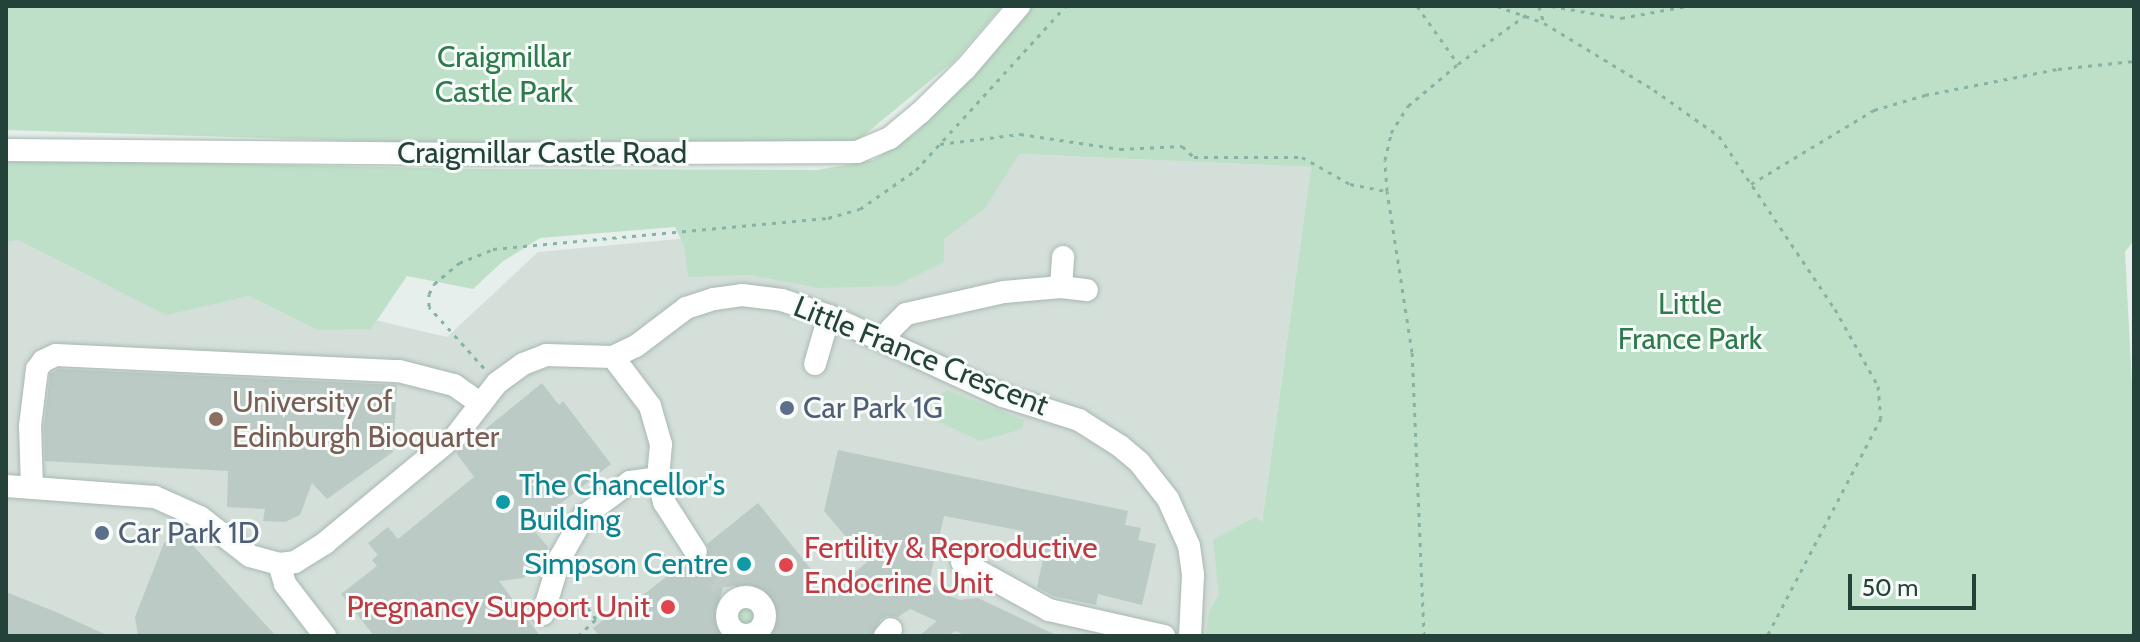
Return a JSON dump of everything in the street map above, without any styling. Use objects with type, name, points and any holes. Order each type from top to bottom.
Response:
[{"type":"street","name":"Craigmillar Castle Road","points":[[6,150],[477,154],[857,152],[890,138],[920,113],[966,68],[1019,6]]},
{"type":"street","points":[[1061,287],[1063,257]]},
{"type":"street","points":[[886,342],[891,329],[906,314],[1004,292],[1061,287],[1087,290]]},
{"type":"street","name":"Little France Crescent","points":[[613,357],[636,346],[686,308],[714,299],[742,295],[782,300],[829,316],[1003,396],[1079,420],[1101,432],[1139,462],[1168,499],[1189,546],[1193,575],[1190,636]]},
{"type":"street","points":[[815,364],[829,316]]},
{"type":"street","points":[[32,488],[30,426],[37,369],[43,361],[56,355],[399,371],[454,385],[481,404]]},
{"type":"street","points":[[6,486],[155,497],[200,517],[250,556],[279,564],[295,562],[325,543],[451,440],[497,383],[523,364],[546,355],[613,357],[650,406],[661,444],[658,478],[664,502],[696,552]]},
{"type":"street","points":[[543,614],[560,558],[584,516],[630,482],[658,478]]},
{"type":"street","points":[[962,562],[1049,610],[1122,632],[1164,636]]},
{"type":"street","points":[[279,564],[285,584],[325,636]]},
{"type":"path","points":[[497,383],[429,307],[429,294],[434,284],[459,263],[493,249],[828,218],[860,209],[896,185],[940,144],[1066,6]]},
{"type":"path","points":[[1417,6],[1458,64]]},
{"type":"path","points":[[1497,6],[1544,23],[1654,90],[1719,136],[1835,309],[1878,386],[1882,403],[1876,428],[1767,636]]},
{"type":"path","points":[[1539,6],[1544,23]]},
{"type":"path","points":[[1551,6],[1621,18],[1687,6]]},
{"type":"path","points":[[1424,636],[1412,352],[1385,160],[1391,133],[1408,106],[1458,64],[1526,15]]},
{"type":"path","points":[[1751,184],[1874,110],[1925,95],[2058,69],[2134,61]]},
{"type":"path","points":[[940,144],[1020,134],[1120,149],[1182,146],[1194,157],[1302,157],[1350,184],[1387,191]]},
{"type":"path","points":[[578,636],[596,619],[588,608]]},
{"type":"path","points":[[2121,636],[2134,634]]},
{"type":"shaded area","points":[[972,152],[1311,167],[1246,636],[6,636],[6,233],[447,337],[538,252],[828,225]]},
{"type":"green space","name":"Craigmillar Castle Park","points":[[6,6],[1002,6],[954,61],[857,141],[396,142],[6,130]]},
{"type":"green space","name":"Little France Park","points":[[1030,6],[2134,6],[2134,240],[2125,252],[2134,423],[2134,636],[1206,636],[1209,611],[1219,595],[1213,540],[1255,517],[1262,522],[1311,167],[1019,154],[985,208],[944,239],[944,262],[895,286],[819,288],[750,275],[688,277],[684,246],[675,227],[540,238],[502,262],[473,289],[407,276],[371,329],[318,330],[249,296],[166,315],[18,240],[6,242],[6,159],[476,169],[817,170],[874,160],[916,133]]},
{"type":"green space","points":[[947,390],[1024,420],[1022,429],[980,441],[934,420],[934,400]]},
{"type":"green space","points":[[746,604],[755,607],[758,616],[755,625],[746,628],[737,625],[734,616],[737,607]]},
{"type":"building","name":"University of Edinburgh Bioquarter","points":[[59,369],[397,385],[393,452],[327,499],[312,483],[300,515],[285,522],[263,521],[265,509],[227,507],[228,471],[45,461],[44,427],[50,374]]},
{"type":"building","name":"University of Edinburgh Bioquarter","points":[[542,383],[559,405],[563,401],[611,464],[531,527],[548,547],[540,567],[523,578],[499,581],[540,636],[374,636],[341,594],[377,566],[372,560],[378,555],[368,543],[388,527],[398,539],[474,477],[456,453]]},
{"type":"building","points":[[838,450],[1128,511],[1125,525],[1141,528],[1138,540],[1156,544],[1142,605],[1098,594],[1096,605],[1053,596],[1037,587],[1044,554],[1019,548],[1023,531],[944,516],[930,578],[942,593],[960,600],[978,598],[1058,636],[967,636],[955,631],[948,636],[919,636],[937,621],[910,609],[898,617],[881,619],[871,636],[771,636],[777,617],[773,602],[763,590],[749,585],[723,587],[716,612],[722,636],[599,636],[593,628],[625,603],[628,607],[686,561],[696,566],[704,563],[710,552],[707,544],[758,503],[830,593],[867,562],[824,511]]},
{"type":"building","points":[[177,533],[188,540],[276,636],[138,636],[135,617],[164,543]]},
{"type":"building","points":[[6,592],[56,612],[109,636],[6,636]]},
{"type":"tunnel","points":[[696,552],[722,587]]},
{"type":"place","name":"Car Park 1G","points":[[787,408]]},
{"type":"place","name":"University of Edinburgh Bioquarter","points":[[216,419]]},
{"type":"place","name":"The Chancellor's Building","points":[[503,502]]},
{"type":"place","name":"Car Park 1D","points":[[102,533]]},
{"type":"place","name":"Simpson Centre","points":[[744,564]]},
{"type":"place","name":"Fertility & Reproductive Endocrine Unit","points":[[786,565]]},
{"type":"place","name":"Pregnancy Support Unit","points":[[668,607]]}]
